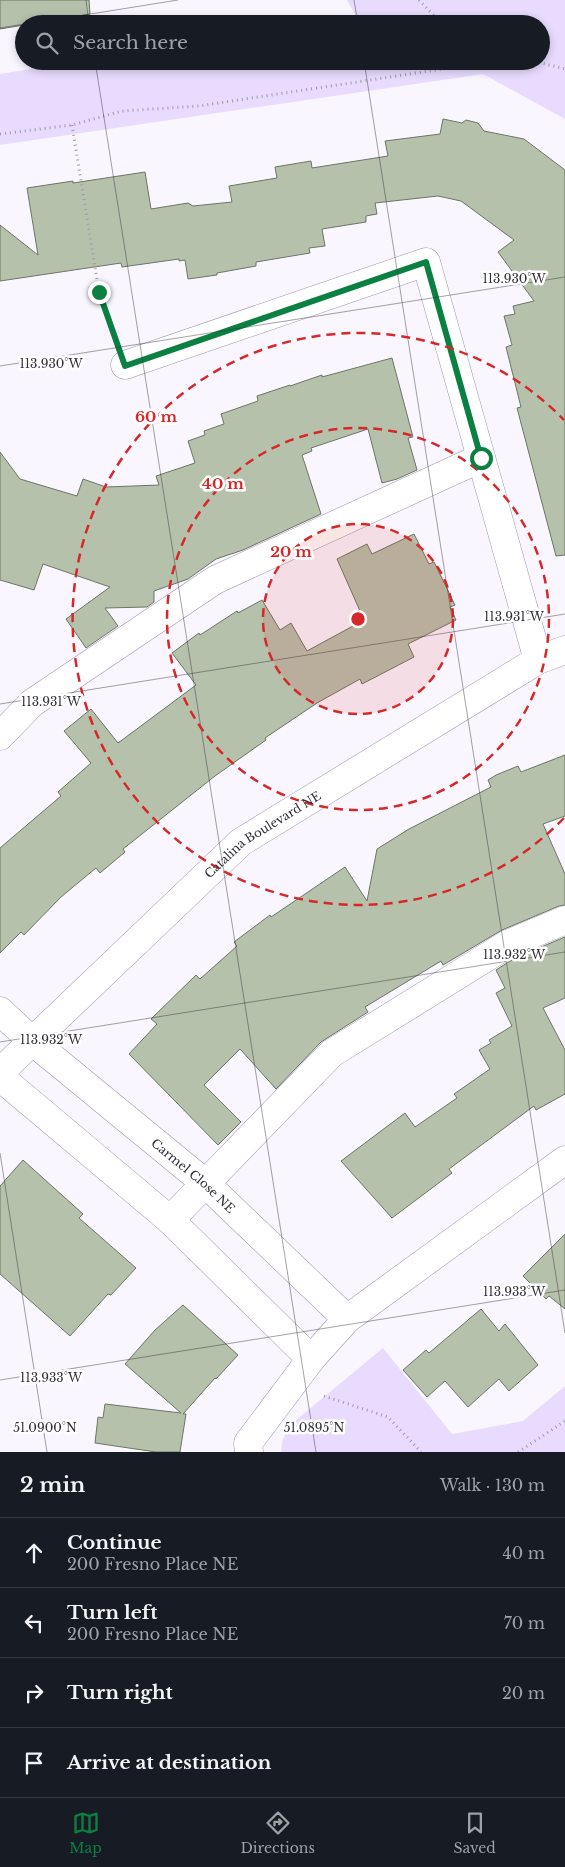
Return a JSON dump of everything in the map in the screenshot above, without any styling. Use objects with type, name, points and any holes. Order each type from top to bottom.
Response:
[{"type":"street","points":[[125,366],[426,262],[538,660]]},
{"type":"street","points":[[0,736],[32,703],[215,580],[481,458]]},
{"type":"street","name":"Catalina Boulevard NE","points":[[0,1072],[241,842],[538,660],[565,650]]},
{"type":"street","points":[[170,1220],[332,1053],[508,944],[565,920]]},
{"type":"street","name":"Carmel Close NE","points":[[0,1011],[32,1041],[205,1183],[347,1319]]},
{"type":"street","points":[[0,1077],[170,1220],[311,1359]]},
{"type":"street","points":[[249,1452],[248,1443],[311,1359],[347,1319],[565,1160]]},
{"type":"path","points":[[419,0],[433,15]]},
{"type":"path","points":[[550,65],[565,69]]},
{"type":"path","points":[[0,134],[72,125],[122,111],[200,106],[424,70]]},
{"type":"path","points":[[72,125],[99,292],[125,366]]},
{"type":"path","points":[[324,1396],[388,1417],[421,1452]]},
{"type":"path","points":[[518,1452],[565,1422]]},
{"type":"shaded area","points":[[347,0],[565,0],[565,119],[483,74],[0,145],[0,74],[25,70],[550,70],[550,15],[355,15]]},
{"type":"shaded area","points":[[383,1348],[452,1434],[523,1421],[565,1386],[565,1452],[281,1452],[282,1442],[289,1426]]},
{"type":"building","points":[[0,0],[89,0],[90,14],[15,15],[15,26],[0,29]]},
{"type":"building","points":[[443,119],[462,123],[466,120],[478,123],[484,131],[524,139],[565,170],[565,555],[556,556],[517,408],[521,407],[506,347],[512,345],[504,316],[515,314],[513,306],[534,301],[498,252],[514,240],[461,201],[438,196],[375,203],[377,214],[366,216],[366,222],[322,229],[325,246],[309,248],[310,253],[256,262],[256,266],[217,273],[217,275],[188,279],[185,260],[179,261],[179,259],[122,267],[121,263],[0,281],[0,225],[38,255],[27,188],[145,172],[151,209],[188,203],[193,206],[232,202],[229,186],[277,178],[275,167],[311,161],[312,168],[388,156],[385,141],[440,134]]},
{"type":"building","points":[[392,358],[413,437],[408,438],[417,470],[382,483],[368,429],[311,448],[312,451],[302,455],[321,514],[243,550],[216,559],[188,579],[154,591],[154,602],[147,607],[105,608],[118,626],[86,648],[66,619],[110,587],[43,564],[34,590],[0,580],[0,452],[20,479],[77,496],[83,479],[106,487],[159,485],[156,476],[195,463],[188,441],[205,435],[204,431],[224,424],[221,414],[258,401],[257,396],[290,385]]},
{"type":"building","points":[[414,534],[429,564],[434,562],[455,605],[450,607],[456,620],[408,644],[414,657],[362,684],[360,679],[317,703],[265,738],[266,740],[215,776],[123,849],[125,852],[100,873],[96,868],[61,897],[24,935],[21,932],[0,953],[0,848],[61,796],[58,792],[91,763],[64,731],[91,709],[118,743],[196,685],[172,653],[199,633],[200,635],[237,611],[238,613],[262,600],[280,630],[291,623],[307,651],[364,620],[337,559],[367,544],[372,554]]},
{"type":"building","points":[[565,755],[565,816],[543,824],[565,874],[565,905],[502,930],[443,965],[441,961],[365,1007],[368,1012],[321,1042],[276,1089],[240,1049],[204,1085],[241,1122],[218,1145],[129,1054],[157,1024],[151,1019],[196,975],[200,979],[237,946],[234,942],[270,915],[271,917],[345,867],[367,901],[377,849],[409,829],[491,787],[488,780],[496,775],[518,766],[521,772]]},
{"type":"building","points":[[565,937],[565,998],[543,1008],[565,1050],[565,1094],[536,1110],[534,1106],[449,1169],[452,1173],[392,1218],[341,1161],[405,1113],[415,1127],[457,1098],[454,1094],[490,1069],[479,1050],[491,1043],[489,1040],[512,1026],[496,993],[505,988],[496,970],[515,958]]},
{"type":"building","points":[[23,1160],[83,1214],[79,1218],[136,1268],[111,1295],[108,1294],[70,1336],[0,1274],[0,1186]]},
{"type":"building","points":[[565,1234],[565,1309],[549,1296],[546,1299],[523,1276]]},
{"type":"building","points":[[183,1305],[238,1355],[183,1414],[186,1414],[180,1452],[156,1452],[95,1443],[98,1417],[103,1418],[105,1404],[181,1413],[125,1364],[155,1330]]},
{"type":"building","points":[[481,1309],[499,1331],[505,1324],[538,1365],[509,1391],[499,1379],[468,1407],[445,1381],[427,1397],[403,1370],[426,1350],[429,1353]]},
{"type":"route","points":[[99,292],[125,366],[426,262],[481,458]]}]
